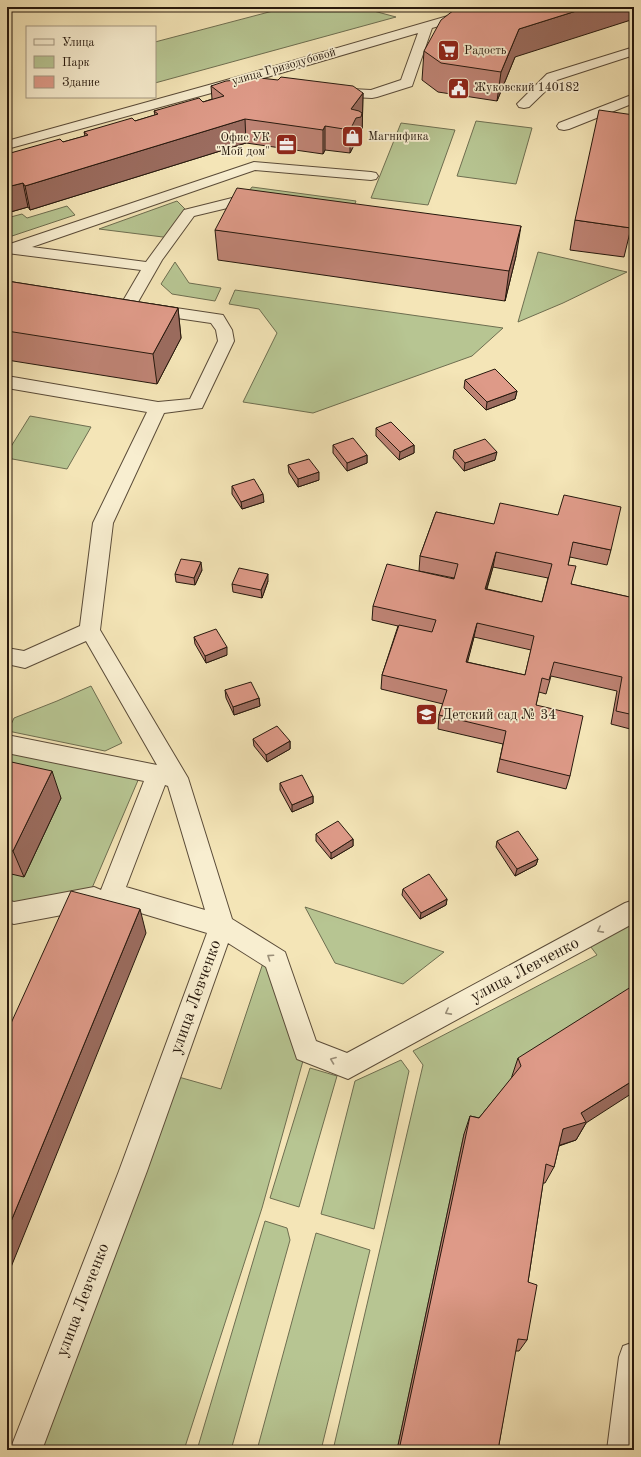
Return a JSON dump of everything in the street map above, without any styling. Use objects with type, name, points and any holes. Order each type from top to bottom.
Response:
[{"type":"street","name":"улица Гризодубовой","points":[[7,145],[221,86],[492,7]]},
{"type":"street","points":[[320,91],[372,94],[407,83],[427,25]]},
{"type":"street","points":[[524,104],[552,77],[634,51]]},
{"type":"street","points":[[221,86],[260,88]]},
{"type":"street","points":[[564,126],[634,98]]},
{"type":"street","points":[[9,248],[254,166],[371,176]]},
{"type":"street","points":[[7,382],[158,408],[196,404],[226,341],[224,330],[216,319],[121,305],[189,213],[240,200],[270,204]]},
{"type":"street","points":[[9,248],[151,266]]},
{"type":"street","points":[[158,408],[103,523],[90,630],[168,776],[222,926]]},
{"type":"street","points":[[7,656],[25,660],[90,630]]},
{"type":"street","points":[[7,744],[168,776]]},
{"type":"street","points":[[111,894],[168,776]]},
{"type":"street","points":[[7,911],[14,913],[111,894],[222,926]]},
{"type":"street","name":"улица Левченко","points":[[26,1450],[132,1171],[222,926],[276,960],[306,1050],[348,1066],[634,911]]},
{"type":"street","points":[[623,1450],[634,1357]]},
{"type":"green space","points":[[288,7],[365,7],[370,10],[396,17],[156,83],[156,42]]},
{"type":"green space","points":[[476,121],[532,128],[516,184],[457,176]]},
{"type":"green space","points":[[401,123],[455,130],[428,205],[371,198]]},
{"type":"green space","points":[[252,187],[356,201],[354,206],[249,191]]},
{"type":"green space","points":[[177,201],[189,213],[171,238],[99,229]]},
{"type":"green space","points":[[67,206],[75,215],[9,237],[7,235],[7,218],[22,214],[27,218]]},
{"type":"green space","points":[[538,252],[627,272],[563,303],[518,322]]},
{"type":"green space","points":[[175,262],[189,283],[221,288],[215,301],[172,294],[161,284]]},
{"type":"green space","points":[[235,290],[503,328],[472,356],[313,413],[243,402],[277,333],[259,309],[229,304]]},
{"type":"green space","points":[[30,416],[91,427],[67,469],[7,458],[7,453]]},
{"type":"green space","points":[[91,686],[122,743],[105,751],[8,731],[14,718]]},
{"type":"green space","points":[[7,746],[142,771],[92,888],[18,903],[7,900],[7,873],[24,876],[7,786]]},
{"type":"green space","points":[[305,907],[444,952],[403,984],[335,963]]},
{"type":"green space","points":[[634,911],[634,1000],[514,1086],[464,1134],[397,1450],[333,1450],[423,1065],[413,1051],[597,955],[584,938]]},
{"type":"green space","points":[[266,954],[306,1050],[262,1208],[184,1450],[26,1450],[168,1074],[221,1089]]},
{"type":"green space","points":[[401,1060],[409,1071],[374,1229],[321,1214],[355,1081]]},
{"type":"green space","points":[[310,1068],[337,1076],[299,1207],[270,1198]]},
{"type":"green space","points":[[265,1221],[287,1228],[290,1240],[231,1450],[197,1450]]},
{"type":"green space","points":[[316,1233],[370,1250],[321,1450],[257,1450]]},
{"type":"building","points":[[458,7],[589,7],[519,29],[501,72],[441,63],[424,51],[441,20]]},
{"type":"building","points":[[281,77],[353,86],[363,93],[351,109],[362,113],[361,117],[356,118],[350,130],[325,126],[323,130],[245,119],[25,186],[23,183],[7,187],[7,154],[60,139],[63,142],[88,135],[84,132],[132,118],[135,121],[158,114],[154,111],[199,98],[203,102],[224,96],[211,86],[226,81],[260,78],[278,80]]},
{"type":"building","points":[[599,110],[634,115],[634,210],[631,228],[575,220]]},
{"type":"building","points":[[237,188],[521,226],[509,271],[215,230]]},
{"type":"building","points":[[7,281],[178,308],[153,354],[7,331]]},
{"type":"building","points":[[495,369],[517,391],[487,402],[465,380]]},
{"type":"building","points":[[391,422],[414,445],[400,452],[376,428]]},
{"type":"building","points":[[353,438],[367,455],[347,463],[333,445]]},
{"type":"building","points":[[485,439],[497,452],[465,463],[454,450]]},
{"type":"building","points":[[309,459],[319,472],[298,479],[288,465]]},
{"type":"building","points":[[254,479],[263,494],[241,502],[232,486]]},
{"type":"building","points":[[564,495],[621,507],[611,550],[573,542],[568,565],[576,566],[571,584],[634,598],[634,715],[616,711],[622,677],[554,662],[549,680],[542,678],[536,705],[583,716],[570,776],[500,759],[506,731],[439,715],[447,690],[382,675],[399,625],[432,632],[436,620],[373,606],[387,564],[454,579],[458,564],[420,556],[436,512],[494,524],[500,503],[558,515]],"holes":[[[496,552],[552,564],[542,602],[485,589]],[[477,623],[534,636],[525,675],[466,662]]]},
{"type":"building","points":[[181,559],[201,562],[194,578],[175,574]]},
{"type":"building","points":[[239,568],[268,574],[261,590],[232,584]]},
{"type":"building","points":[[216,629],[227,647],[205,656],[194,637]]},
{"type":"building","points":[[251,682],[259,698],[233,707],[225,690]]},
{"type":"building","points":[[277,726],[290,741],[266,755],[253,739]]},
{"type":"building","points":[[7,761],[52,771],[13,851],[7,850]]},
{"type":"building","points":[[302,775],[313,796],[292,805],[280,783]]},
{"type":"building","points":[[338,821],[353,839],[331,853],[316,834]]},
{"type":"building","points":[[518,831],[538,859],[517,869],[497,841]]},
{"type":"building","points":[[429,874],[447,899],[421,913],[403,889]]},
{"type":"building","points":[[71,891],[140,909],[7,1231],[7,1032]]},
{"type":"building","points":[[634,985],[634,1080],[581,1113],[586,1122],[563,1129],[554,1167],[546,1164],[528,1282],[537,1285],[527,1340],[518,1339],[498,1450],[399,1450],[470,1116],[479,1118],[521,1066],[518,1058]]},
{"type":"place","name":"Радость","points":[[448,51]]},
{"type":"place","name":"Жуковский 140182","points":[[458,88]]},
{"type":"place","name":"Магнифика","points":[[352,137]]},
{"type":"place","name":"Офис УК \"Мой дом\"","points":[[286,145]]},
{"type":"place","name":"Детский сад № 34","points":[[427,715]]}]
